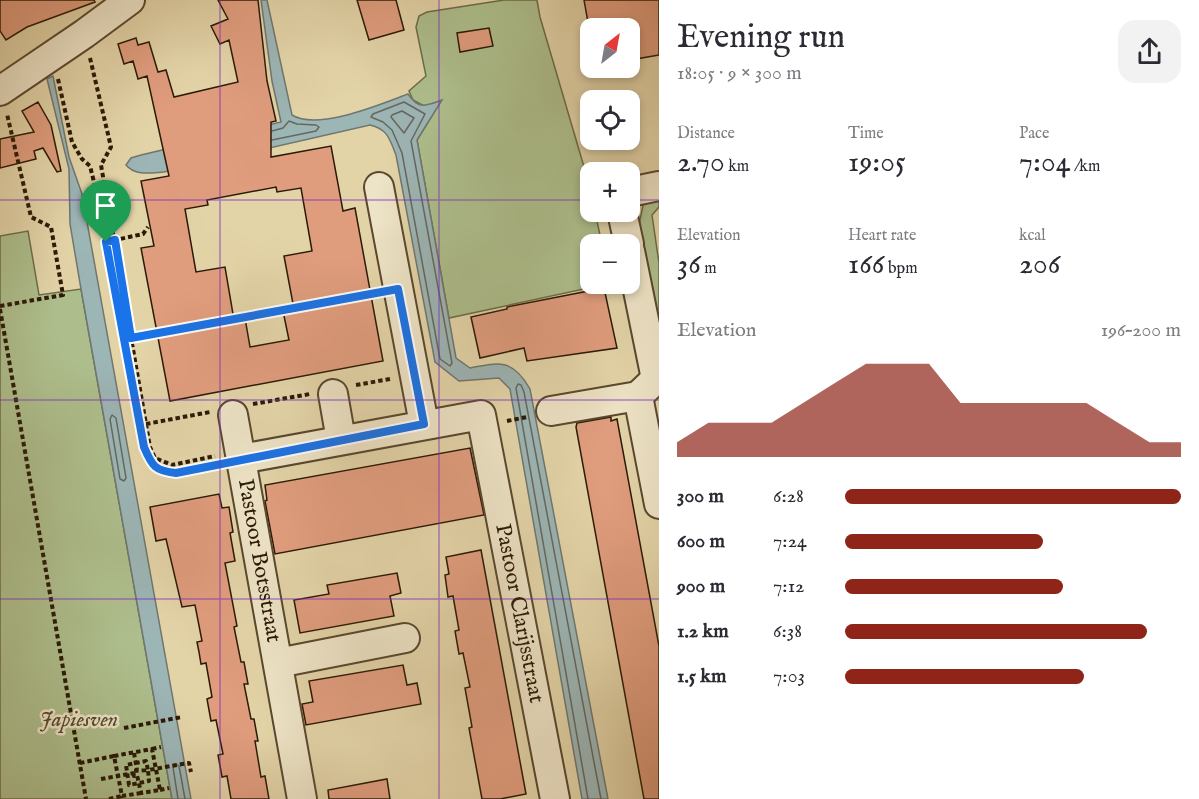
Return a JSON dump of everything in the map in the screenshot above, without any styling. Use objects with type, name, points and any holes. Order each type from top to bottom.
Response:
[{"type":"street","points":[[1,90],[130,0]]},
{"type":"street","points":[[640,190],[659,186]]},
{"type":"street","points":[[379,187],[424,424]]},
{"type":"street","points":[[637,294],[651,385],[659,504]]},
{"type":"street","points":[[543,413],[651,385]]},
{"type":"street","points":[[333,391],[341,440]]},
{"type":"street","name":"Pastoor Botsstraat","points":[[233,410],[302,799]]},
{"type":"street","points":[[240,455],[481,415],[494,425]]},
{"type":"street","name":"Pastoor Clarijsstraat","points":[[494,425],[555,799]]},
{"type":"street","name":"Pastoor Botsstraat","points":[[278,663],[405,638]]},
{"type":"path","points":[[84,34],[111,147],[101,165],[146,424],[155,458],[172,465],[240,455]]},
{"type":"path","points":[[53,55],[72,142],[82,159],[90,166],[144,447],[150,463],[161,472],[176,473],[240,455]]},
{"type":"path","points":[[1,90],[31,217],[51,227],[63,291],[63,295],[0,307],[86,799]]},
{"type":"path","points":[[106,242],[143,234],[148,227]]},
{"type":"path","points":[[124,339],[398,289]]},
{"type":"path","points":[[146,424],[233,410],[414,374]]},
{"type":"path","points":[[494,425],[543,413]]},
{"type":"path","points":[[124,728],[180,717]]},
{"type":"path","points":[[80,762],[161,747]]},
{"type":"path","points":[[152,749],[160,790]]},
{"type":"path","points":[[134,753],[141,793]]},
{"type":"path","points":[[114,756],[122,796]]},
{"type":"path","points":[[146,761],[147,771],[149,781],[129,785],[126,765],[146,761]]},
{"type":"path","points":[[101,779],[189,763],[191,772]]},
{"type":"path","points":[[109,799],[169,788]]},
{"type":"green space","points":[[504,0],[537,0],[583,162],[580,162],[580,222],[597,222],[600,234],[580,234],[580,290],[449,318],[417,140],[441,101],[424,106],[413,100],[409,91],[426,76],[416,27],[419,16],[427,12]]},
{"type":"green space","points":[[659,196],[659,207],[652,215],[659,263],[659,344],[639,224],[644,201]]},
{"type":"green space","name":"Japiesven","points":[[28,231],[39,295],[81,289],[172,799],[0,799],[0,236]]},
{"type":"water","points":[[261,0],[267,0],[292,115],[303,119],[333,118],[408,94],[419,105],[442,100],[417,140],[456,358],[470,368],[505,365],[518,372],[530,389],[608,799],[582,799],[510,389],[499,378],[459,381],[435,362],[396,155],[385,132],[370,125],[164,172],[138,172],[126,165],[131,158],[141,155],[281,122],[272,81]]},
{"type":"water","points":[[53,76],[69,157],[82,194],[191,799],[172,799],[70,224],[69,169],[47,79]]},
{"type":"building","points":[[0,0],[94,0],[95,2],[27,27],[6,40],[0,31]]},
{"type":"building","points":[[218,0],[258,0],[267,81],[276,121],[271,122],[271,157],[331,146],[343,211],[355,208],[383,361],[170,401],[141,248],[154,246],[141,181],[169,176],[147,76],[138,79],[133,61],[124,64],[118,44],[136,38],[138,45],[149,42],[158,72],[166,70],[174,97],[238,82],[229,40],[220,44],[211,26],[228,19]],"holes":[[[276,187],[277,192],[301,188],[312,251],[284,256],[294,309],[283,311],[289,340],[250,347],[245,318],[234,320],[225,267],[196,272],[185,209],[208,205],[207,200]]]},
{"type":"building","points":[[357,0],[396,0],[404,30],[369,40]]},
{"type":"building","points":[[584,0],[659,0],[659,55],[640,58],[640,18],[587,18]]},
{"type":"building","points":[[489,28],[493,46],[460,52],[457,33]]},
{"type":"building","points":[[38,102],[51,125],[61,171],[57,172],[43,148],[34,151],[36,159],[0,168],[0,139],[34,132],[22,111]]},
{"type":"building","points":[[580,293],[605,294],[617,348],[527,361],[524,348],[480,358],[471,317],[507,309],[507,307]]},
{"type":"building","points":[[611,417],[611,421],[617,419],[659,646],[659,799],[644,799],[576,427],[577,423]]},
{"type":"building","points":[[470,448],[484,515],[275,554],[265,501],[267,500],[265,485]]},
{"type":"building","points":[[219,494],[222,508],[229,507],[233,532],[230,533],[235,561],[225,563],[237,626],[234,627],[248,684],[244,684],[258,741],[255,741],[261,777],[265,776],[269,799],[231,799],[227,776],[222,777],[218,755],[223,754],[216,720],[211,721],[207,699],[212,697],[206,663],[201,664],[197,642],[202,641],[195,605],[182,607],[166,539],[156,541],[150,507]]},
{"type":"building","points":[[481,550],[526,794],[500,799],[482,799],[469,728],[472,727],[465,688],[470,687],[463,653],[459,654],[455,631],[459,630],[453,596],[448,597],[445,575],[449,574],[446,557]]},
{"type":"building","points":[[397,573],[401,593],[390,596],[394,616],[300,633],[294,600],[329,594],[327,585]]},
{"type":"building","points":[[403,665],[407,685],[417,683],[421,704],[306,725],[302,704],[313,702],[309,681]]},
{"type":"building","points":[[387,779],[390,799],[329,799],[328,790]]},
{"type":"route","points":[[115,240],[131,338],[398,289],[424,424],[176,473],[161,472],[150,463],[144,447],[106,242],[115,240]]}]
